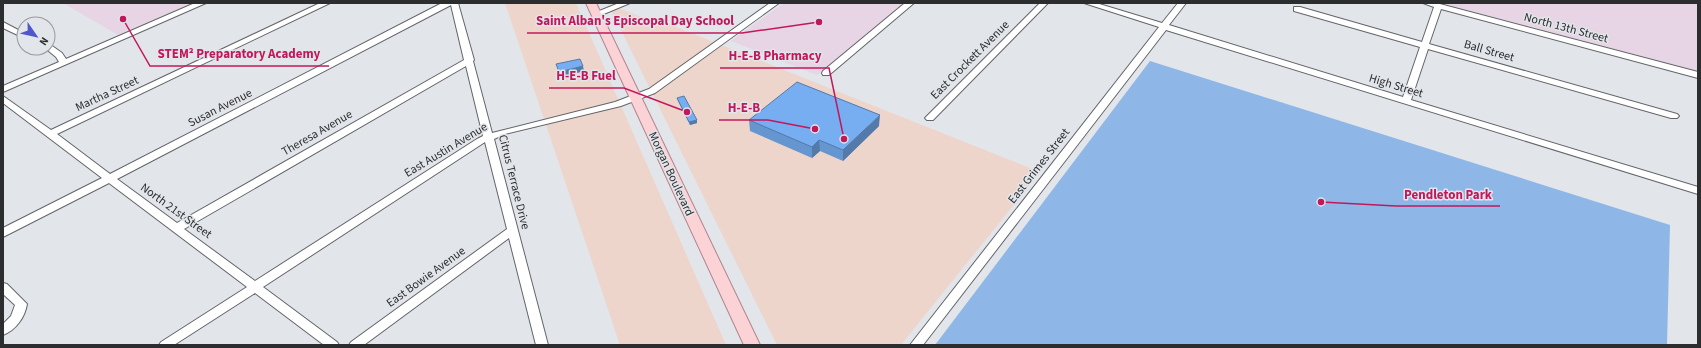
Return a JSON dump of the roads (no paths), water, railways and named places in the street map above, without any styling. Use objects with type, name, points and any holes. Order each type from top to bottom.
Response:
[{"type":"main road","name":"Morgan Boulevard","points":[[594,9],[752,345]]},
{"type":"street","points":[[3,89],[202,3]]},
{"type":"street","name":"Martha Street","points":[[50,134],[326,3]]},
{"type":"street","name":"Susan Avenue","points":[[3,233],[448,3]]},
{"type":"street","name":"Citrus Terrace Drive","points":[[454,3],[490,137],[542,345]]},
{"type":"street","points":[[594,9],[626,3]]},
{"type":"street","name":"East Austin Avenue","points":[[165,345],[490,137],[502,132],[618,104],[652,91],[775,3]]},
{"type":"street","points":[[826,73],[910,3]]},
{"type":"street","name":"East Crockett Avenue","points":[[930,118],[1044,3]]},
{"type":"street","name":"High Street","points":[[1088,3],[1698,191]]},
{"type":"street","name":"East Grimes Street","points":[[916,345],[1182,3]]},
{"type":"street","name":"North 13th Street","points":[[1427,3],[1698,76]]},
{"type":"street","points":[[1406,101],[1438,6]]},
{"type":"street","name":"Ball Street","points":[[1297,9],[1674,116]]},
{"type":"street","points":[[3,24],[16,32]]},
{"type":"street","points":[[56,53],[64,63]]},
{"type":"street","name":"Theresa Avenue","points":[[177,228],[470,60]]},
{"type":"street","name":"North 21st Street","points":[[3,99],[109,179],[256,286],[333,345]]},
{"type":"street","name":"East Bowie Avenue","points":[[355,345],[513,230]]},
{"type":"street","points":[[3,287],[21,304],[20,313],[3,330]]},
{"type":"place","name":"STEM² Preparatory Academy","points":[[123,19]]},
{"type":"place","name":"Saint Alban's Episcopal Day School","points":[[819,22]]},
{"type":"place","name":"H-E-B Fuel","points":[[687,112]]},
{"type":"place","name":"H-E-B","points":[[815,129]]},
{"type":"place","name":"H-E-B Pharmacy","points":[[844,139]]},
{"type":"place","name":"Pendleton Park","points":[[1321,202]]}]
